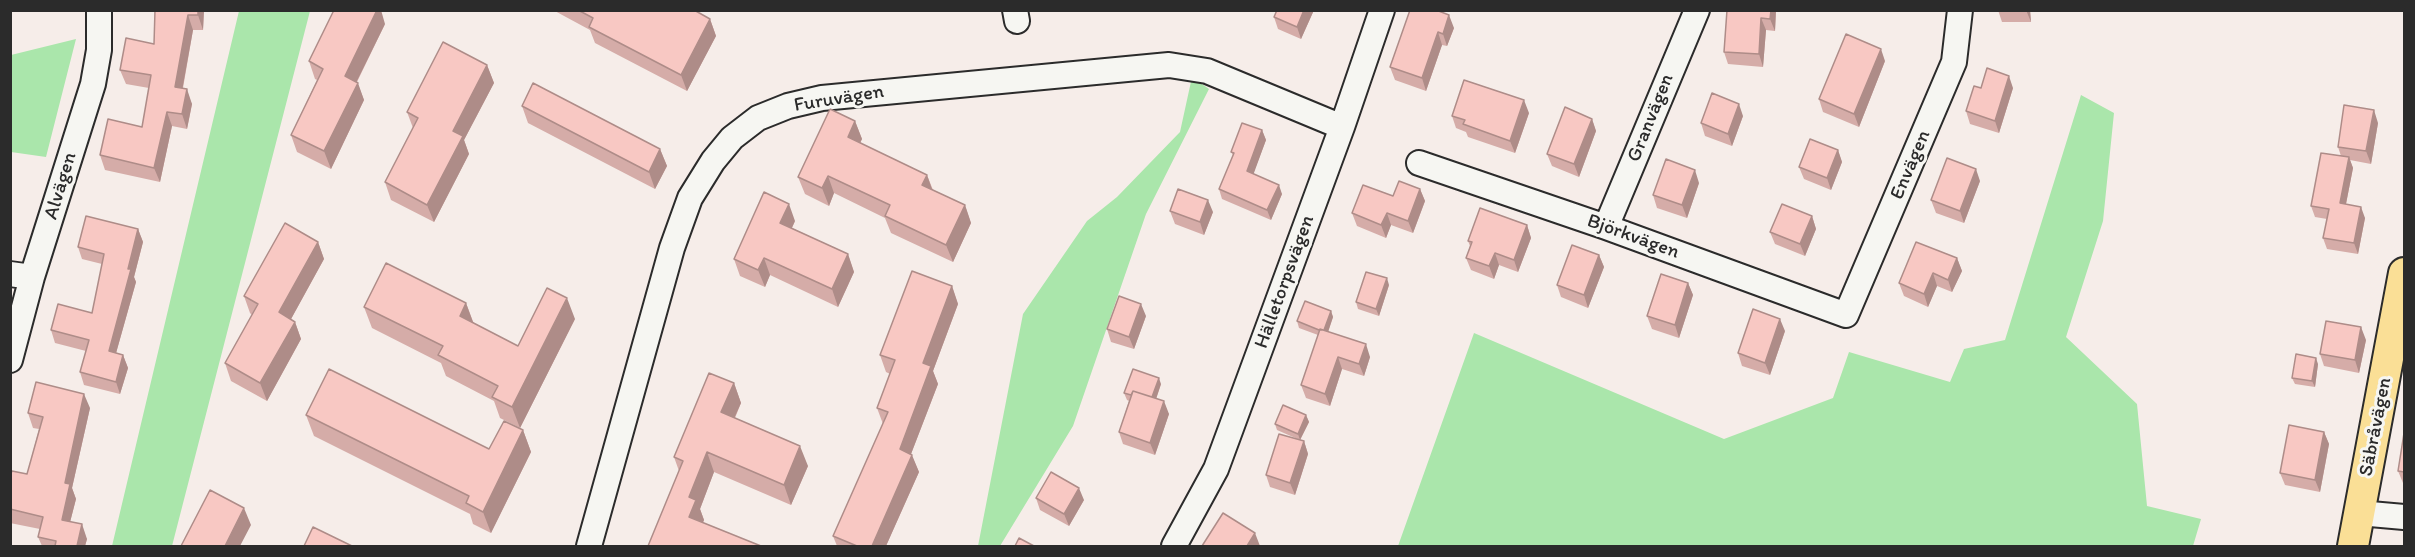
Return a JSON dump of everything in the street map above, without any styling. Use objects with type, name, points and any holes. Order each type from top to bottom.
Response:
[{"type":"main road","name":"Säbråvägen","points":[[2353,546],[2404,273]]},
{"type":"street","name":"Alvägen","points":[[10,360],[21,275],[93,84],[99,50],[99,10]]},
{"type":"street","name":"Hälletorpsvägen","points":[[1174,546],[1216,469],[1342,127],[1382,10]]},
{"type":"street","name":"Granvägen","points":[[1606,227],[1697,10]]},
{"type":"street","name":"Envägen","points":[[1846,315],[1954,62],[1960,10]]},
{"type":"street","name":"Furuvägen","points":[[589,546],[665,269],[690,198],[713,161],[732,138],[758,118],[788,106],[822,98],[1169,65],[1207,71],[1342,127]]},
{"type":"street","name":"Björkvägen","points":[[1419,163],[1606,227],[1846,315]]},
{"type":"street","points":[[2359,513],[2404,518]]},
{"type":"green space","points":[[239,11],[310,11],[172,546],[112,546]]},
{"type":"green space","points":[[76,39],[46,157],[11,152],[11,55]]},
{"type":"green space","points":[[1192,77],[1209,89],[1146,214],[1073,426],[1000,546],[978,546],[1023,314],[1087,221],[1117,197],[1180,132]]},
{"type":"green space","points":[[2081,95],[2114,113],[2103,221],[2066,337],[2137,404],[2147,506],[2201,519],[2193,546],[1398,546],[1474,333],[1724,439],[1833,398],[1849,352],[1950,382],[1964,349],[2005,340]]},
{"type":"building","points":[[155,10],[198,10],[198,15],[188,15],[175,87],[187,89],[182,114],[167,112],[154,168],[100,155],[108,119],[142,127],[151,75],[120,70],[126,38],[154,44]]},
{"type":"building","points":[[334,10],[377,10],[345,76],[358,83],[324,151],[291,135],[323,69],[309,61]]},
{"type":"building","points":[[578,10],[694,10],[710,19],[681,75],[589,27],[593,18]]},
{"type":"building","points":[[1277,10],[1304,10],[1297,27],[1274,17]]},
{"type":"building","points":[[1410,10],[1436,10],[1449,15],[1443,34],[1438,32],[1422,78],[1390,67]]},
{"type":"building","points":[[1727,10],[1771,10],[1770,19],[1761,18],[1759,54],[1724,52]]},
{"type":"building","points":[[1846,34],[1881,49],[1854,114],[1819,99]]},
{"type":"building","points":[[443,42],[487,65],[453,131],[463,136],[427,205],[385,182],[418,118],[407,112]]},
{"type":"building","points":[[1987,68],[2009,76],[1995,121],[1966,111],[1974,86],[1981,88]]},
{"type":"building","points":[[1464,80],[1524,100],[1510,141],[1463,124],[1465,120],[1452,116]]},
{"type":"building","points":[[533,83],[660,149],[649,172],[522,106]]},
{"type":"building","points":[[1712,93],[1739,104],[1728,134],[1701,123]]},
{"type":"building","points":[[2344,105],[2374,110],[2366,151],[2338,147]]},
{"type":"building","points":[[1565,107],[1592,119],[1574,164],[1547,154]]},
{"type":"building","points":[[830,109],[855,121],[848,137],[927,175],[922,185],[965,205],[946,245],[885,216],[890,205],[828,176],[822,188],[798,177]]},
{"type":"building","points":[[1242,123],[1262,130],[1247,171],[1279,185],[1267,210],[1219,189],[1234,153],[1231,152]]},
{"type":"building","points":[[1810,139],[1838,150],[1827,178],[1799,167]]},
{"type":"building","points":[[2321,153],[2349,157],[2340,203],[2361,207],[2354,243],[2323,238],[2329,209],[2311,206]]},
{"type":"building","points":[[1947,158],[1976,169],[1960,211],[1931,200]]},
{"type":"building","points":[[1666,159],[1695,170],[1682,205],[1653,195]]},
{"type":"building","points":[[1399,181],[1420,189],[1408,221],[1387,213],[1381,225],[1352,213],[1363,185],[1393,196]]},
{"type":"building","points":[[1178,189],[1208,200],[1200,222],[1170,211]]},
{"type":"building","points":[[764,192],[789,204],[780,223],[848,254],[832,289],[764,258],[758,270],[734,259]]},
{"type":"building","points":[[1782,204],[1812,216],[1800,244],[1770,232]]},
{"type":"building","points":[[1480,208],[1527,225],[1514,260],[1495,253],[1489,266],[1466,258],[1472,242],[1468,241]]},
{"type":"building","points":[[86,216],[138,229],[128,269],[131,269],[109,351],[123,355],[116,382],[80,372],[89,340],[51,330],[58,304],[92,313],[104,254],[78,247]]},
{"type":"building","points":[[285,223],[318,242],[279,312],[295,322],[260,383],[225,363],[258,304],[244,296]]},
{"type":"building","points":[[1916,242],[1957,258],[1948,280],[1933,273],[1924,294],[1899,283]]},
{"type":"building","points":[[1572,245],[1599,255],[1584,295],[1557,285]]},
{"type":"building","points":[[386,263],[466,303],[460,316],[518,346],[547,288],[567,298],[512,407],[492,397],[498,386],[438,355],[443,346],[364,307]]},
{"type":"building","points":[[912,271],[952,286],[923,363],[931,366],[900,449],[912,455],[872,546],[857,546],[833,536],[888,412],[877,408],[895,360],[880,355]]},
{"type":"building","points":[[1366,272],[1387,278],[1376,309],[1356,302]]},
{"type":"building","points":[[1661,274],[1688,283],[1675,325],[1647,316]]},
{"type":"building","points":[[1119,296],[1141,304],[1129,337],[1107,329]]},
{"type":"building","points":[[1305,301],[1331,311],[1324,330],[1297,321]]},
{"type":"building","points":[[1753,309],[1780,319],[1765,363],[1738,353]]},
{"type":"building","points":[[2326,321],[2361,327],[2355,360],[2320,354]]},
{"type":"building","points":[[1320,329],[1366,344],[1359,364],[1338,357],[1325,394],[1301,385]]},
{"type":"building","points":[[2296,354],[2316,358],[2312,381],[2292,378]]},
{"type":"building","points":[[329,369],[489,449],[504,421],[523,430],[483,512],[466,503],[469,496],[306,415]]},
{"type":"building","points":[[1133,369],[1159,378],[1152,397],[1133,391],[1131,395],[1124,393]]},
{"type":"building","points":[[709,373],[734,383],[721,412],[800,446],[784,485],[707,452],[689,497],[696,500],[689,517],[761,546],[648,546],[683,461],[674,457]]},
{"type":"building","points":[[36,382],[84,394],[65,483],[70,484],[62,520],[82,524],[77,546],[55,546],[56,541],[38,537],[43,517],[10,509],[10,476],[12,471],[27,474],[43,417],[28,413]]},
{"type":"building","points":[[1133,391],[1164,401],[1150,443],[1119,432]]},
{"type":"building","points":[[1283,405],[1306,415],[1298,434],[1275,424]]},
{"type":"building","points":[[2289,425],[2324,432],[2315,480],[2280,473]]},
{"type":"building","points":[[2404,433],[2404,472],[2398,471]]},
{"type":"building","points":[[1279,434],[1304,441],[1290,483],[1266,475]]},
{"type":"building","points":[[1051,472],[1079,488],[1064,514],[1036,498]]},
{"type":"building","points":[[210,490],[244,508],[225,546],[181,546]]},
{"type":"building","points":[[1223,513],[1255,533],[1247,546],[1202,546]]},
{"type":"building","points":[[313,527],[352,546],[304,546]]},
{"type":"building","points":[[1019,538],[1034,546],[1015,546]]}]
